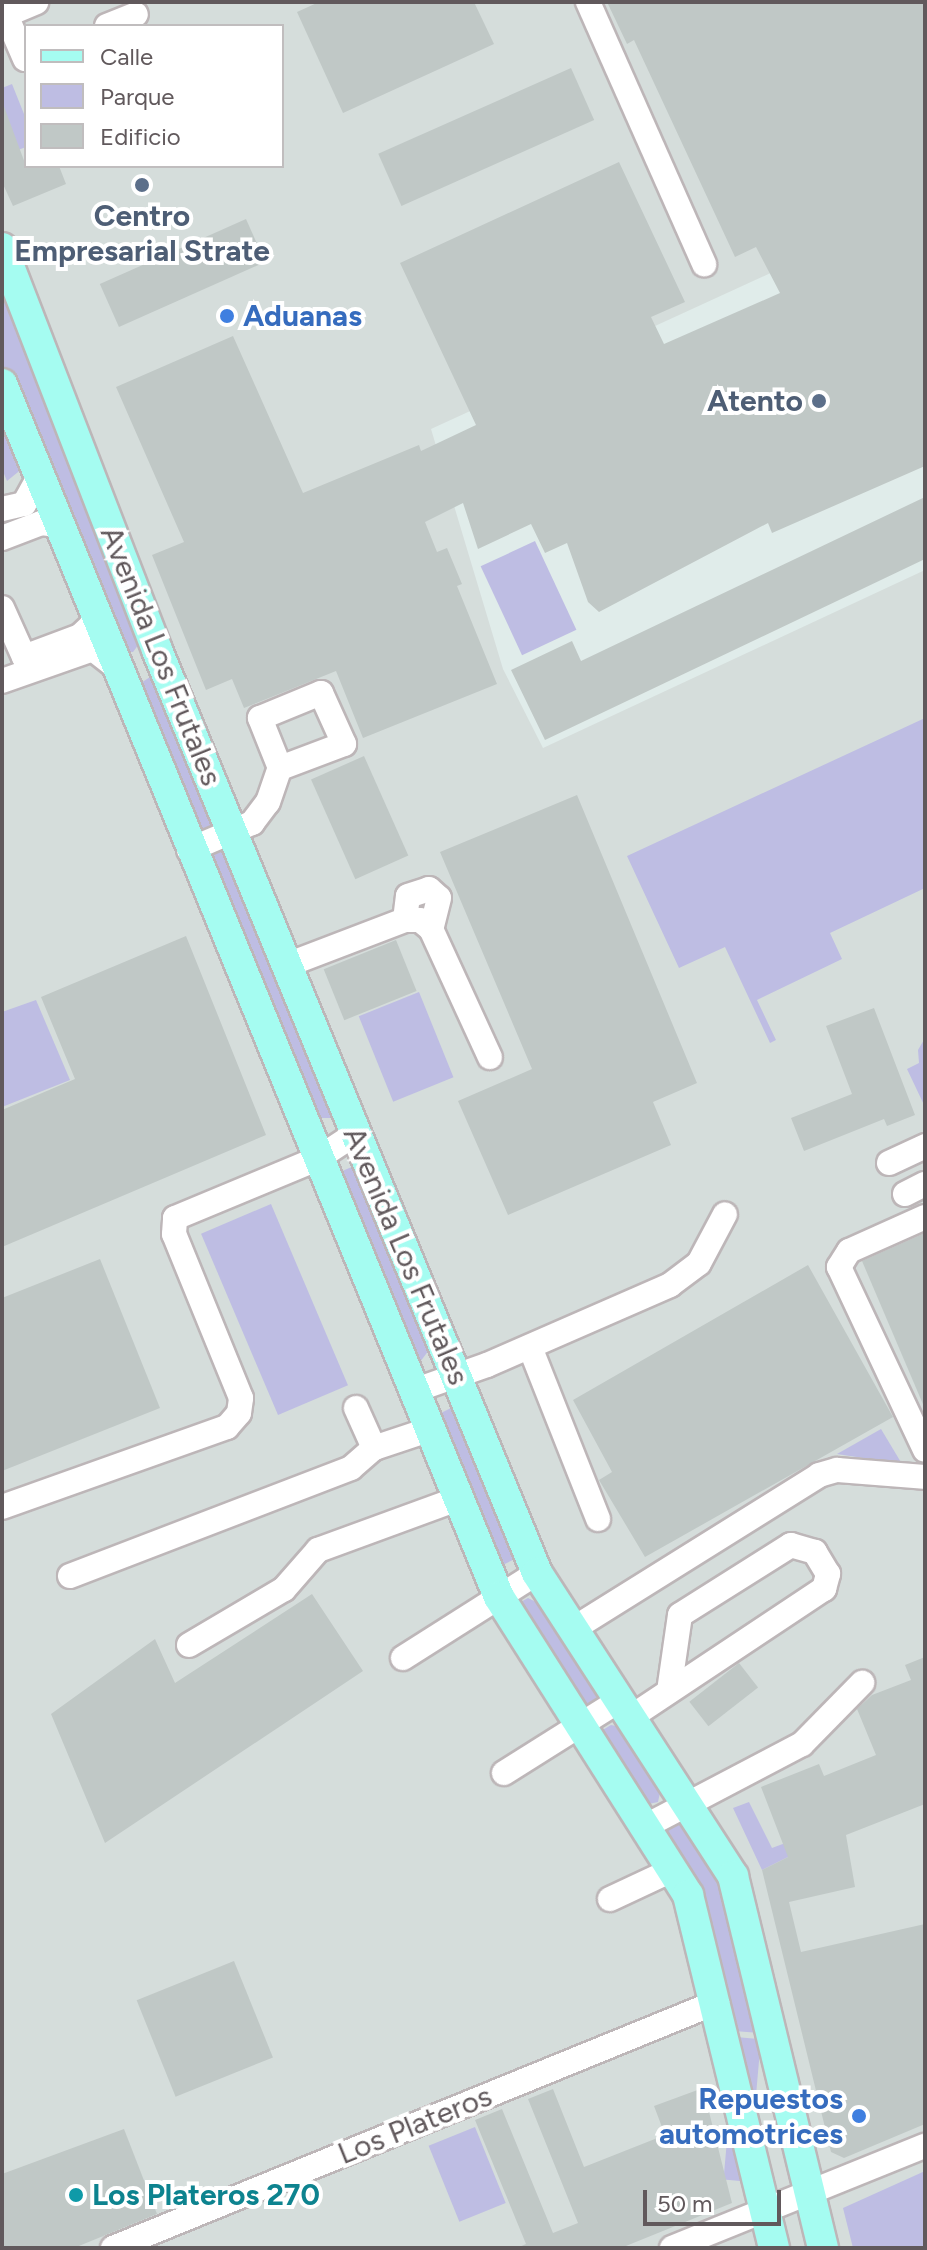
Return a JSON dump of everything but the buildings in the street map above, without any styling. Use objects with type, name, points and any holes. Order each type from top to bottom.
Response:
[{"type":"main road","name":"Avenida Los Frutales","points":[[2,248],[157,650],[537,1573],[733,1876],[823,2248]]},
{"type":"main road","name":"Avenida Los Frutales","points":[[2,384],[189,850],[499,1597],[578,1728],[688,1895],[717,2002],[774,2248]]},
{"type":"main road","points":[[115,666],[157,650]]},
{"type":"street","points":[[24,57],[6,15],[36,2]]},
{"type":"street","points":[[588,2],[704,264]]},
{"type":"street","points":[[112,24],[136,14]]},
{"type":"street","points":[[2,69],[24,59]]},
{"type":"street","points":[[2,509],[24,504],[39,477]]},
{"type":"street","points":[[2,538],[41,523],[58,525]]},
{"type":"street","points":[[5,621],[24,657],[80,636],[92,625],[94,614]]},
{"type":"street","points":[[2,681],[93,649],[115,666]]},
{"type":"street","points":[[189,850],[252,823],[268,802],[280,768]]},
{"type":"street","points":[[287,965],[405,920],[420,920],[431,929],[490,1057]]},
{"type":"street","points":[[2,1507],[227,1427],[241,1398],[173,1225],[175,1218],[317,1159],[355,1134]]},
{"type":"street","points":[[889,1163],[925,1146]]},
{"type":"street","points":[[413,1391],[530,1347],[685,1276],[699,1263],[725,1214]]},
{"type":"street","points":[[925,1217],[849,1251],[839,1267],[925,1450]]},
{"type":"street","points":[[530,1347],[598,1519]]},
{"type":"street","points":[[356,1408],[374,1448]]},
{"type":"street","points":[[70,1576],[351,1468],[374,1448],[428,1430]]},
{"type":"street","points":[[573,1629],[819,1475],[837,1470],[925,1477]]},
{"type":"street","points":[[189,1645],[284,1589],[318,1550],[457,1499]]},
{"type":"street","points":[[504,1773],[578,1728],[669,1691],[824,1589],[828,1574],[815,1552],[791,1545],[680,1615],[669,1691]]},
{"type":"street","points":[[403,1658],[537,1573]]},
{"type":"street","points":[[644,1827],[686,1800],[802,1744],[862,1683]]},
{"type":"street","points":[[610,1899],[672,1870]]},
{"type":"street","name":"Los Plateros","points":[[113,2248],[717,2002]]},
{"type":"street","points":[[672,2248],[925,2146]]},
{"type":"shaded area","points":[[2,2],[925,2],[925,202],[431,429],[503,669],[543,748],[925,570],[925,2248],[2,2248]]},
{"type":"green space","points":[[12,84],[24,114],[24,148],[2,156],[2,88]]},
{"type":"green space","points":[[2,281],[139,644],[133,652],[116,651],[2,363]]},
{"type":"green space","points":[[2,411],[23,468],[7,481],[2,469]]},
{"type":"green space","points":[[535,541],[576,630],[522,655],[481,566]]},
{"type":"green space","points":[[150,677],[157,679],[214,824],[211,830],[197,830],[138,685]]},
{"type":"green space","points":[[925,718],[925,888],[830,933],[842,959],[757,1000],[776,1040],[770,1043],[725,947],[679,968],[627,856]]},
{"type":"green space","points":[[225,852],[334,1112],[330,1118],[314,1118],[210,855]]},
{"type":"green space","points":[[419,992],[453,1077],[393,1102],[359,1016]]},
{"type":"green space","points":[[36,1000],[70,1080],[2,1107],[2,1012]]},
{"type":"green space","points":[[925,1038],[925,1107],[907,1069],[919,1063],[918,1050]]},
{"type":"green space","points":[[354,1166],[429,1350],[420,1362],[412,1362],[333,1175]]},
{"type":"green space","points":[[271,1204],[348,1385],[278,1415],[201,1234]]},
{"type":"green space","points":[[451,1408],[515,1559],[494,1569],[433,1417]]},
{"type":"green space","points":[[881,1429],[902,1464],[837,1454]]},
{"type":"green space","points":[[528,1598],[538,1603],[596,1691],[597,1704],[583,1708],[519,1603]]},
{"type":"green space","points":[[611,1725],[621,1727],[661,1788],[658,1802],[644,1805],[601,1731]]},
{"type":"green space","points":[[749,1802],[772,1848],[796,1839],[802,1850],[762,1870],[733,1808]]},
{"type":"green space","points":[[681,1819],[718,1874],[760,2033],[734,2031],[662,1833],[662,1826]]},
{"type":"green space","points":[[736,2037],[761,2039],[748,2182],[724,2179]]},
{"type":"green space","points":[[475,2127],[506,2203],[459,2222],[429,2146]]},
{"type":"green space","points":[[925,2171],[925,2248],[853,2248],[843,2208]]},
{"type":"place","name":"Centro Empresarial Strate","points":[[142,185]]},
{"type":"place","name":"Aduanas","points":[[227,316]]},
{"type":"place","name":"Atento","points":[[819,401]]},
{"type":"place","name":"Repuestos automotrices","points":[[859,2116]]},
{"type":"place","name":"Los Plateros 270","points":[[76,2195]]}]
